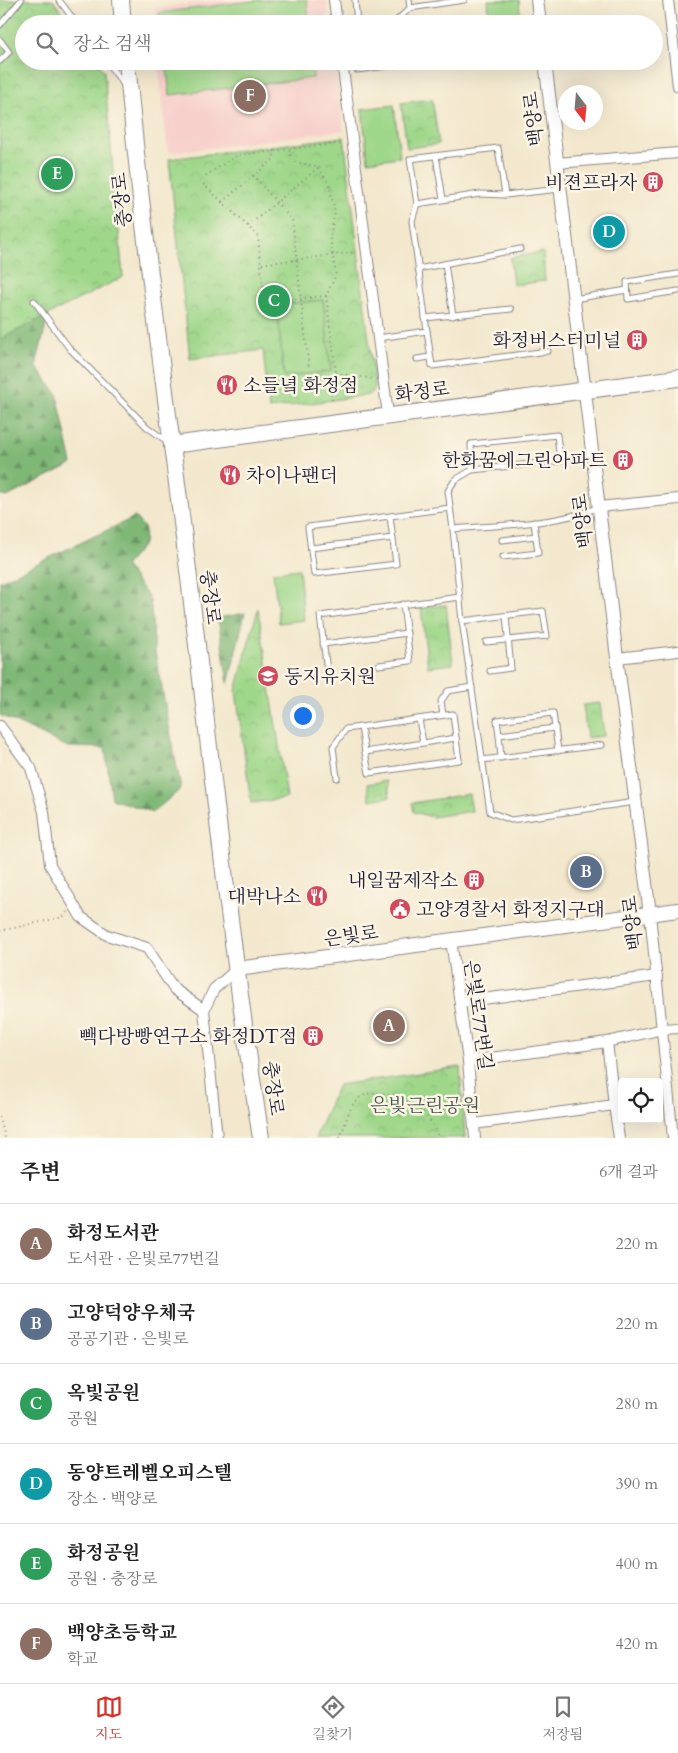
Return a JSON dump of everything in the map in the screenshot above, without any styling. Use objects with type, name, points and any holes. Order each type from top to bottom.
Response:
[{"type":"main road","points":[[121,0],[122,15]]},
{"type":"main road","name":"충장로","points":[[128,70],[148,268],[172,445],[237,969],[261,1138]]},
{"type":"main road","name":"화정로","points":[[172,445],[678,378]]},
{"type":"main road","name":"은빛로","points":[[237,969],[678,910]]},
{"type":"street","points":[[334,0],[336,15]]},
{"type":"street","points":[[537,0],[539,15]]},
{"type":"street","points":[[668,0],[678,86]]},
{"type":"street","points":[[343,70],[388,416]]},
{"type":"street","name":"백양로","points":[[546,70],[650,914],[673,1138]]},
{"type":"street","points":[[557,163],[678,153]]},
{"type":"street","points":[[599,507],[678,499]]},
{"type":"street","points":[[617,658],[678,651]]},
{"type":"street","points":[[0,726],[31,768],[44,812],[50,865],[81,917],[107,935],[148,948],[174,989],[204,1010]]},
{"type":"street","name":"은빛로77번길","points":[[451,940],[468,1061],[475,1138]]},
{"type":"street","points":[[216,1138],[204,1010],[214,989],[237,969]]},
{"type":"street","points":[[460,1002],[657,976]]},
{"type":"street","points":[[468,1061],[607,1042],[663,1029],[678,1028]]},
{"type":"street","points":[[607,1042],[619,1138]]},
{"type":"street","points":[[474,1124],[614,1105]]},
{"type":"lane","points":[[0,25],[21,0]]},
{"type":"lane","points":[[59,0],[70,15]]},
{"type":"lane","points":[[355,0],[357,15]]},
{"type":"lane","points":[[409,0],[410,8]]},
{"type":"lane","points":[[403,15],[410,8],[464,0]]},
{"type":"lane","points":[[0,40],[9,52],[0,60]]},
{"type":"lane","points":[[113,70],[129,91]]},
{"type":"lane","points":[[505,195],[498,148],[410,160],[416,204],[412,221],[432,366],[548,351]]},
{"type":"lane","points":[[436,156],[443,199]]},
{"type":"lane","points":[[416,204],[480,194],[505,195],[560,189]]},
{"type":"lane","points":[[418,269],[520,249]]},
{"type":"lane","points":[[446,264],[452,316]]},
{"type":"lane","points":[[678,274],[627,282],[628,299],[678,291]]},
{"type":"lane","points":[[574,299],[627,290]]},
{"type":"lane","points":[[34,301],[70,349],[147,427],[172,445]]},
{"type":"lane","points":[[425,318],[511,309]]},
{"type":"lane","points":[[378,338],[427,331]]},
{"type":"lane","points":[[417,359],[430,357]]},
{"type":"lane","points":[[472,470],[471,444],[557,435],[560,461],[472,470],[455,480],[448,491],[462,621],[490,812],[511,820],[635,802]]},
{"type":"lane","points":[[453,529],[534,522],[583,514],[599,507]]},
{"type":"lane","points":[[390,516],[396,564],[314,574],[308,527],[390,516],[450,508]]},
{"type":"lane","points":[[503,557],[538,553],[534,522]]},
{"type":"lane","points":[[502,540],[536,536]]},
{"type":"lane","points":[[311,548],[393,538]]},
{"type":"lane","points":[[327,671],[320,616],[460,597]]},
{"type":"lane","points":[[379,665],[410,661],[403,604]]},
{"type":"lane","points":[[462,621],[543,611],[547,636],[486,642]]},
{"type":"lane","points":[[490,671],[511,668],[506,616]]},
{"type":"lane","points":[[324,644],[407,633]]},
{"type":"lane","points":[[443,715],[441,701],[448,691],[472,687]]},
{"type":"lane","points":[[502,758],[496,720],[553,713],[558,750]]},
{"type":"lane","points":[[337,778],[334,748],[346,729],[453,714],[459,760],[370,772],[361,727]]},
{"type":"lane","points":[[419,719],[423,743]]},
{"type":"lane","points":[[499,735],[555,728]]},
{"type":"lane","points":[[366,752],[456,738]]},
{"type":"lane","points":[[482,760],[602,745]]},
{"type":"path","points":[[326,296],[276,301],[262,287],[258,236],[199,180],[238,155],[347,143]]},
{"type":"path","points":[[290,150],[291,161],[319,167],[329,184],[335,212],[330,238],[336,275],[326,296],[336,373],[331,384],[332,402]]},
{"type":"path","points":[[222,202],[274,159],[274,151]]},
{"type":"path","points":[[248,226],[319,167]]},
{"type":"path","points":[[253,175],[292,220],[309,368]]},
{"type":"path","points":[[261,264],[334,256],[359,251]]},
{"type":"path","points":[[336,373],[377,379]]},
{"type":"path","points":[[0,931],[63,917],[73,904]]},
{"type":"path","points":[[340,1138],[349,1112],[358,1099],[376,1092],[394,1097],[424,1113],[439,1138]]},
{"type":"path","points":[[0,1117],[5,1138]]},
{"type":"shaded area","points":[[222,0],[326,0],[328,15],[154,15],[153,8]]},
{"type":"shaded area","points":[[159,70],[335,70],[344,130],[168,153]]},
{"type":"green space","points":[[0,0],[53,0],[64,15],[15,15],[15,70],[104,71],[123,277],[0,339]]},
{"type":"green space","points":[[260,0],[307,0],[308,15],[159,15],[159,13]]},
{"type":"green space","points":[[488,0],[519,0],[520,15],[489,15]]},
{"type":"green space","points":[[167,70],[313,70],[313,78],[170,95]]},
{"type":"green space","points":[[432,99],[439,144],[407,148],[401,103]]},
{"type":"green space","points":[[394,105],[400,157],[368,161],[362,109]]},
{"type":"green space","points":[[0,125],[61,263],[36,366],[57,394],[72,464],[7,497],[0,495]]},
{"type":"green space","points":[[344,137],[375,389],[368,395],[269,409],[263,350],[190,359],[169,159]]},
{"type":"green space","points":[[543,252],[545,281],[513,285],[510,258]]},
{"type":"green space","points":[[323,300],[331,371],[284,377],[277,305]]},
{"type":"green space","points":[[135,517],[145,529],[144,544],[125,566],[150,599],[155,652],[181,789],[153,812],[112,799],[105,748],[68,747],[0,715],[0,581]]},
{"type":"green space","points":[[299,569],[304,620],[279,623],[273,572]]},
{"type":"green space","points":[[446,605],[453,664],[428,667],[421,608]]},
{"type":"green space","points":[[258,608],[287,798],[251,803],[236,691]]},
{"type":"green space","points":[[245,613],[228,684],[218,618]]},
{"type":"green space","points":[[600,703],[604,736],[587,738],[583,705]]},
{"type":"green space","points":[[387,781],[390,797],[370,800],[367,784]]},
{"type":"green space","points":[[469,794],[472,811],[432,817],[414,812],[412,803]]},
{"type":"green space","name":"은빛근린공원","points":[[460,1067],[465,1138],[315,1138],[338,1085]]},
{"type":"place","name":"백양초등학교","points":[[250,96]]},
{"type":"place","name":"화정공원","points":[[57,174]]},
{"type":"place","name":"비젼프라자","points":[[653,182]]},
{"type":"place","name":"동양트레벨오피스텔","points":[[609,232]]},
{"type":"place","name":"옥빛공원","points":[[274,301]]},
{"type":"place","name":"화정버스터미널","points":[[637,340]]},
{"type":"place","name":"소들녘 화정점","points":[[227,385]]},
{"type":"place","name":"한화꿈에그린아파트","points":[[623,460]]},
{"type":"place","name":"차이나팬더","points":[[230,475]]},
{"type":"place","name":"둥지유치원","points":[[268,676]]},
{"type":"place","name":"고양덕양우체국","points":[[586,872]]},
{"type":"place","name":"내일꿈제작소","points":[[474,880]]},
{"type":"place","name":"대박나소","points":[[317,896]]},
{"type":"place","name":"고양경찰서 화정지구대","points":[[400,909]]},
{"type":"place","name":"화정도서관","points":[[389,1026]]},
{"type":"place","name":"빽다방빵연구소 화정DT점","points":[[313,1036]]}]
